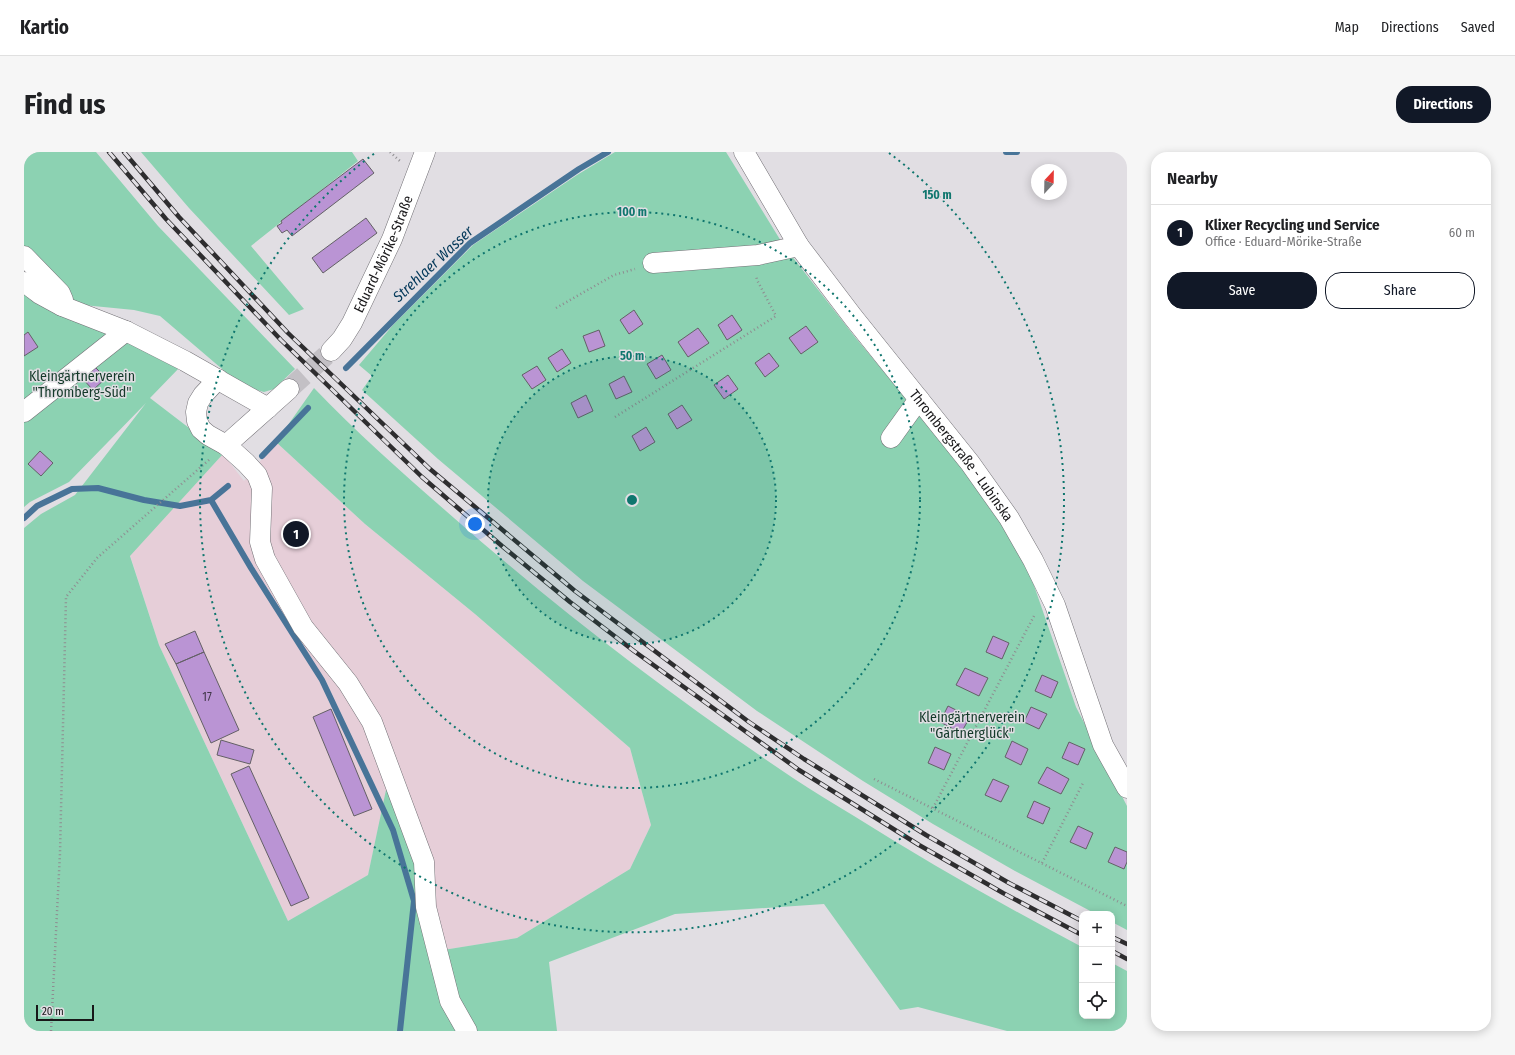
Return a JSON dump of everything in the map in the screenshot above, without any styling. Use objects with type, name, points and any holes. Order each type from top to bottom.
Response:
[{"type":"street","name":"Eduard-Mörike-Straße","points":[[331,351],[342,339],[352,323],[392,239],[425,152]]},
{"type":"street","name":"Thrombergstraße - Lubinska","points":[[744,152],[799,246],[853,317],[970,463],[1010,518],[1055,605],[1103,745],[1127,788]]},
{"type":"street","points":[[653,263],[758,256],[799,246]]},
{"type":"street","points":[[24,256],[60,293],[64,300],[62,306]]},
{"type":"street","points":[[24,282],[40,294],[62,306],[126,331],[185,361],[268,408]]},
{"type":"street","points":[[24,412],[126,331]]},
{"type":"street","points":[[218,379],[203,395],[198,403],[196,412],[197,421],[201,429],[208,435],[226,445],[246,463],[256,476],[262,488],[260,542],[265,559],[303,627],[348,683],[372,722],[424,862],[426,907],[450,1001],[467,1031]]},
{"type":"street","points":[[226,445],[289,389]]},
{"type":"street","points":[[891,438],[919,399]]},
{"type":"path","points":[[615,417],[776,316],[757,280],[754,264],[758,256]]},
{"type":"path","points":[[556,308],[614,275],[653,263]]},
{"type":"path","points":[[51,1031],[60,853],[66,597],[97,558],[226,445]]},
{"type":"path","points":[[932,808],[1034,616]]},
{"type":"path","points":[[874,779],[1127,906]]},
{"type":"path","points":[[1042,863],[1083,783]]},
{"type":"shaded area","points":[[276,442],[365,524],[475,614],[630,748],[651,825],[630,869],[517,938],[437,951],[390,772],[368,875],[288,921],[159,645],[130,555],[223,454],[244,481]]},
{"type":"green space","points":[[24,152],[96,152],[158,226],[295,369],[274,389],[264,392],[242,386],[160,316],[134,310],[73,304],[24,270]]},
{"type":"green space","points":[[141,152],[352,152],[358,161],[251,246],[304,309],[289,315],[189,208]]},
{"type":"green space","name":"Kleingärtnerverein \"Gärtnerglück\"","points":[[615,152],[726,152],[784,246],[855,337],[978,485],[1020,545],[1076,707],[1127,806],[1127,930],[1115,924],[1115,911],[1090,911],[1015,871],[933,824],[863,781],[757,711],[583,581],[438,459],[362,390],[372,376],[359,365],[393,325],[473,245],[577,175]]},
{"type":"green space","name":"Kleingärtnerverein \"Thromberg-Süd\"","points":[[24,291],[182,365],[150,398],[223,454],[130,556],[159,645],[288,921],[368,875],[390,771],[437,951],[517,938],[630,869],[651,825],[630,748],[475,614],[365,524],[276,442],[314,388],[382,454],[494,553],[577,621],[662,686],[800,783],[910,851],[1079,945],[1079,1019],[1115,1019],[1115,965],[1127,971],[1127,1031],[1007,1031],[918,1007],[900,1010],[824,904],[675,914],[549,962],[557,1031],[24,1031],[24,528],[41,514],[75,495],[146,403],[69,482],[30,502],[24,507]]},
{"type":"building","points":[[363,159],[374,173],[292,236],[287,230],[282,233],[277,226],[282,223],[281,221]]},
{"type":"building","points":[[366,218],[377,233],[323,273],[312,258]]},
{"type":"building","points":[[634,310],[643,324],[629,334],[620,320]]},
{"type":"building","points":[[732,315],[742,330],[727,340],[718,325]]},
{"type":"building","points":[[806,326],[818,342],[801,354],[789,338]]},
{"type":"building","points":[[698,328],[709,343],[688,357],[678,342]]},
{"type":"building","points":[[599,330],[605,346],[589,352],[583,336]]},
{"type":"building","points":[[28,332],[38,347],[24,356],[24,335]]},
{"type":"building","points":[[562,349],[571,363],[557,372],[548,358]]},
{"type":"building","points":[[769,353],[779,366],[765,377],[755,363]]},
{"type":"building","points":[[662,355],[671,370],[656,379],[647,364]]},
{"type":"building","points":[[94,366],[106,378],[93,390],[81,377]]},
{"type":"building","points":[[537,366],[546,380],[532,389],[522,375]]},
{"type":"building","points":[[728,375],[738,389],[724,399],[714,385]]},
{"type":"building","points":[[624,376],[632,392],[616,399],[609,384]]},
{"type":"building","points":[[586,395],[593,411],[578,418],[571,403]]},
{"type":"building","points":[[682,405],[692,420],[677,429],[668,414]]},
{"type":"building","points":[[646,427],[655,442],[640,451],[632,436]]},
{"type":"building","points":[[40,451],[53,463],[41,476],[28,464]]},
{"type":"building","points":[[195,631],[204,652],[176,664],[165,644]]},
{"type":"building","points":[[993,636],[1009,643],[1002,659],[986,652]]},
{"type":"building","points":[[204,652],[239,730],[211,743],[176,664]]},
{"type":"building","points":[[965,668],[988,678],[979,696],[956,685]]},
{"type":"building","points":[[1042,675],[1058,682],[1051,698],[1035,691]]},
{"type":"building","points":[[948,706],[970,717],[961,733],[940,722]]},
{"type":"building","points":[[1031,707],[1047,714],[1039,729],[1024,722]]},
{"type":"building","points":[[331,709],[372,809],[354,816],[313,717]]},
{"type":"building","points":[[221,740],[254,750],[250,764],[217,755]]},
{"type":"building","points":[[1012,741],[1028,749],[1021,765],[1005,757]]},
{"type":"building","points":[[1069,742],[1085,749],[1078,765],[1062,758]]},
{"type":"building","points":[[935,747],[951,754],[944,770],[928,763]]},
{"type":"building","points":[[249,766],[309,898],[291,906],[231,774]]},
{"type":"building","points":[[1047,767],[1069,779],[1061,794],[1038,783]]},
{"type":"building","points":[[993,779],[1009,786],[1001,802],[985,795]]},
{"type":"building","points":[[1034,801],[1050,808],[1043,824],[1027,817]]},
{"type":"building","points":[[1078,826],[1093,833],[1086,849],[1070,842]]},
{"type":"building","points":[[1115,847],[1127,852],[1127,862],[1124,869],[1108,862]]},
{"type":"waterway","name":"Strehlaer Wasser","points":[[346,368],[470,243],[579,169],[608,152]]},
{"type":"waterway","name":"Strehlaer Wasser","points":[[1006,152],[1017,152]]},
{"type":"waterway","points":[[262,456],[308,408]]},
{"type":"waterway","name":"Strehlaer Wasser","points":[[24,518],[37,506],[72,489],[98,488],[144,500],[180,506],[211,500],[228,486]]},
{"type":"waterway","points":[[211,500],[251,568],[322,680],[393,830],[414,901],[400,1031]]},
{"type":"tunnel","points":[[289,389],[331,351]]},
{"type":"railway","points":[[109,152],[166,219],[281,340],[422,477],[570,602],[634,651],[799,770],[919,845],[1003,893],[1079,933]]},
{"type":"railway","points":[[124,152],[179,217],[288,333],[430,469],[575,591],[749,722],[804,759],[926,835],[1009,883],[1079,919]]},
{"type":"railway","points":[[1115,938],[1127,944]]},
{"type":"railway","points":[[1115,953],[1127,959]]},
{"type":"place","name":"Klixer Recycling und Service","points":[[296,534]]}]
